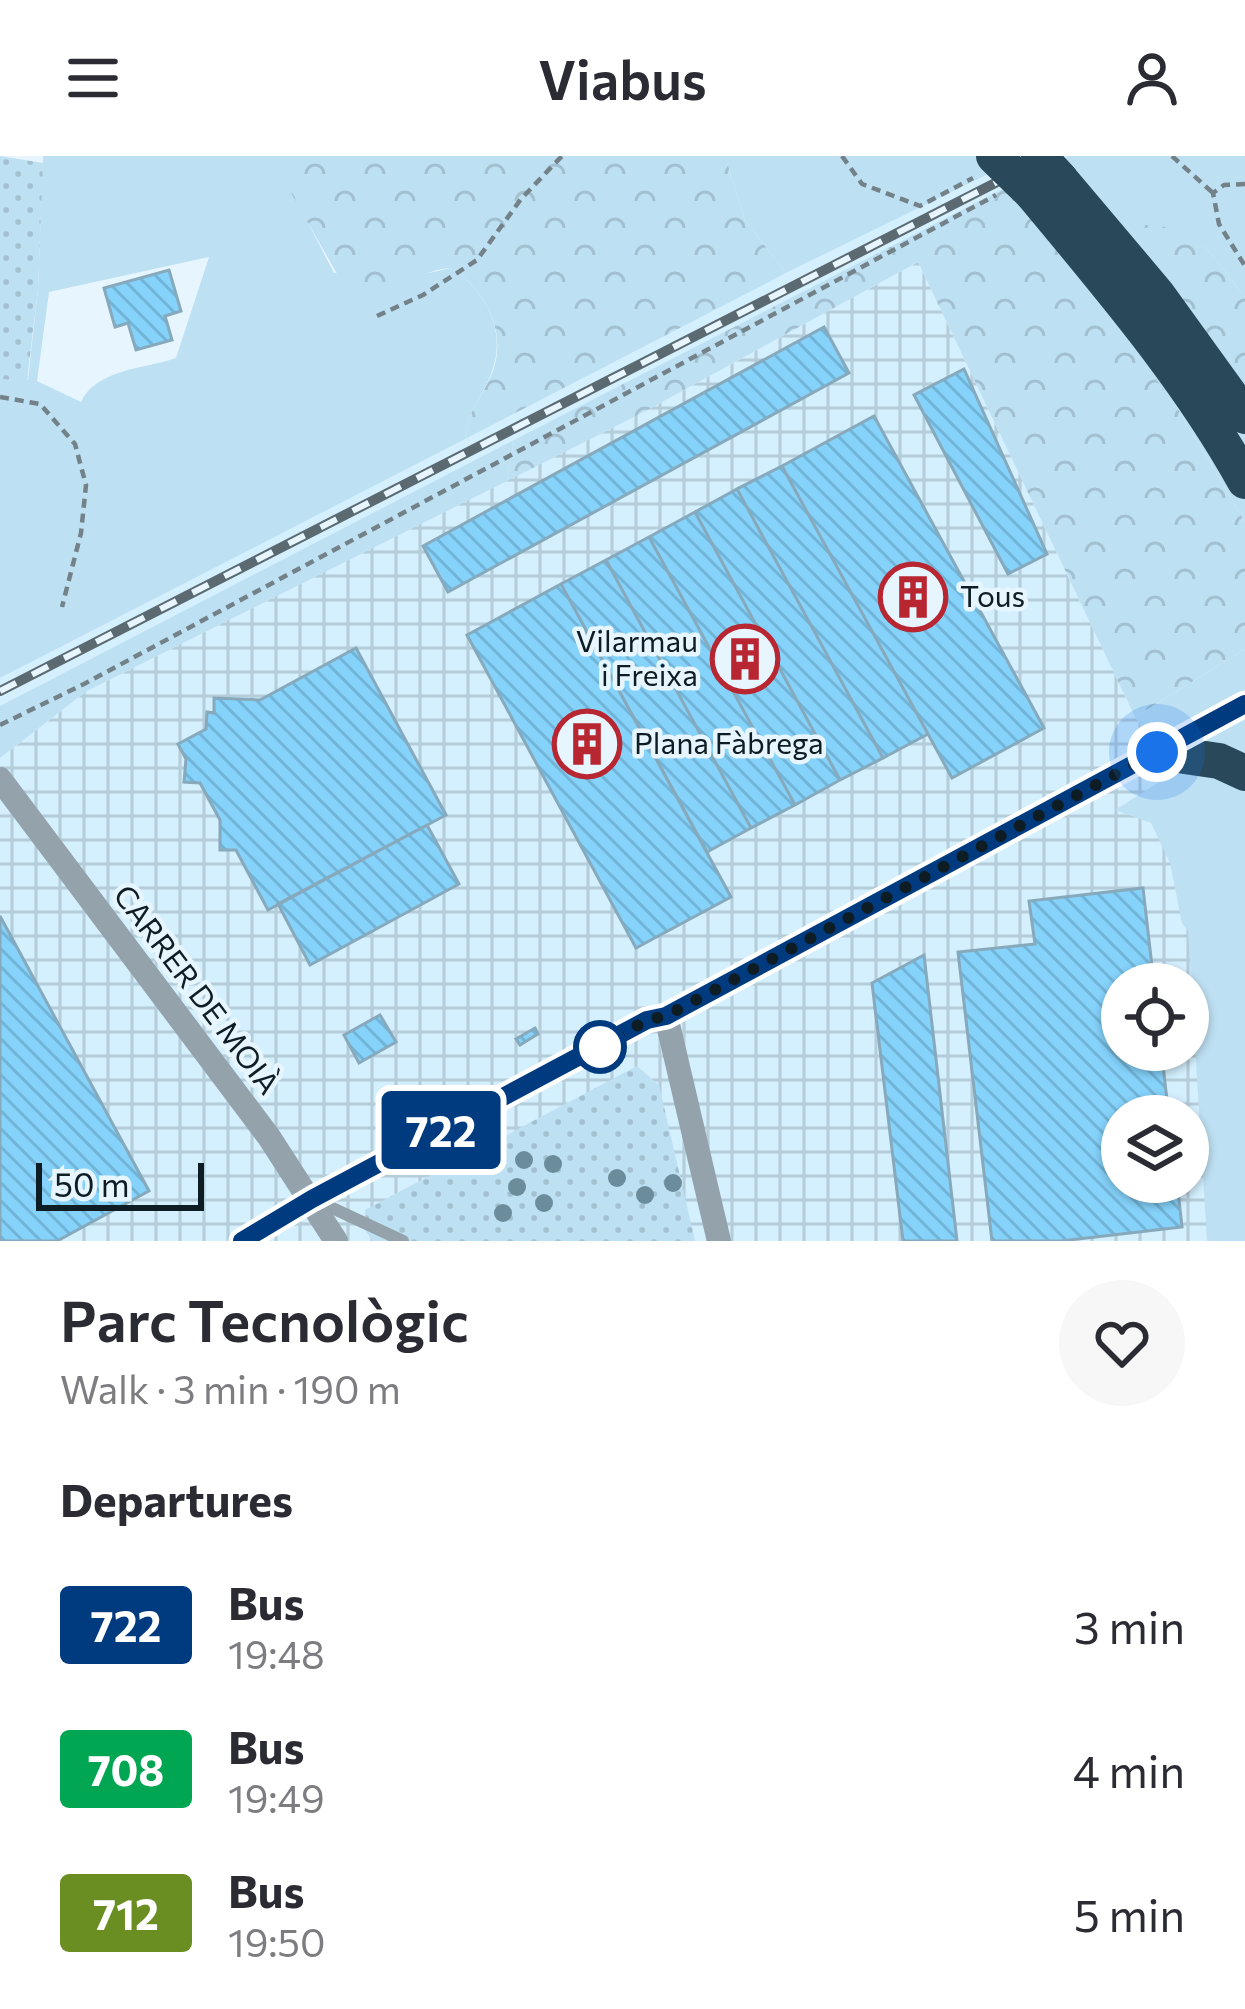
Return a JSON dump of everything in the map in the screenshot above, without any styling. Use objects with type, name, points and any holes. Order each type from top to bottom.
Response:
[{"type":"highway","points":[[1019,174],[1157,294],[1245,416]]},
{"type":"highway","points":[[1019,174],[1132,313],[1216,429],[1245,481]]},
{"type":"highway","points":[[1157,752],[1219,761],[1245,773]]},
{"type":"street","points":[[242,1241],[312,1199],[647,1020],[666,1016],[1245,704]]},
{"type":"street","name":"CARRER DE MOIÀ","points":[[2,786],[312,1199],[337,1241]]},
{"type":"street","points":[[666,1016],[719,1241]]},
{"type":"lane","points":[[312,1199],[404,1241]]},
{"type":"path","points":[[376,316],[423,296],[477,260],[521,199],[562,156]]},
{"type":"path","points":[[842,156],[862,184],[920,206],[1019,174]]},
{"type":"path","points":[[1172,156],[1214,193],[1219,224],[1245,266]]},
{"type":"path","points":[[0,725],[84,684],[1019,174]]},
{"type":"path","points":[[1214,193],[1224,185],[1245,184]]},
{"type":"path","points":[[0,397],[40,404],[75,444],[86,485],[81,532],[62,608]]},
{"type":"shaded area","points":[[1025,156],[1069,156],[0,706],[0,678],[695,318]]},
{"type":"shaded area","points":[[918,262],[1135,717],[1173,774],[1202,963],[1101,963],[1101,1071],[1209,1071],[1209,1008],[1245,1241],[0,1241],[0,758],[87,691],[642,413]]},
{"type":"green space","points":[[0,156],[43,163],[38,289],[27,381],[0,379]]},
{"type":"green space","points":[[43,156],[270,156],[334,273],[420,275],[451,268],[473,287],[489,311],[496,353],[465,439],[0,678],[0,379],[28,380],[38,289]],"holes":[[[209,257],[176,358],[109,376],[81,402],[37,381],[49,292]]]},
{"type":"green space","points":[[270,156],[725,156],[745,220],[786,273],[465,439],[497,353],[494,324],[482,298],[451,268],[385,290],[358,291],[344,286]]},
{"type":"green space","points":[[725,156],[1025,156],[786,273],[745,220]]},
{"type":"green space","points":[[1069,156],[1245,156],[1245,297],[1205,246],[1127,224],[1245,386],[1245,522],[1177,408],[1003,189]]},
{"type":"green space","points":[[1003,189],[1064,253],[1177,408],[1245,522],[1245,649],[1135,717],[918,262],[507,481],[514,440]]},
{"type":"green space","points":[[1126,223],[1166,227],[1205,246],[1245,297],[1245,386]]},
{"type":"green space","points":[[514,440],[507,481],[87,691],[0,758],[0,706]]},
{"type":"green space","points":[[1245,649],[1245,1241],[1207,1241],[1209,1095],[1198,1095],[1197,1071],[1209,1071],[1209,963],[1190,963],[1188,931],[1182,923],[1170,863],[1151,823],[1115,810],[1172,774],[1135,717]]},
{"type":"green space","points":[[637,1066],[659,1085],[695,1241],[373,1241],[366,1232],[365,1210]]},
{"type":"building","points":[[169,270],[181,311],[165,316],[172,340],[136,350],[128,323],[115,327],[104,288]]},
{"type":"building","points":[[824,327],[849,373],[448,592],[423,546]]},
{"type":"building","points":[[964,369],[1047,554],[1008,574],[914,395]]},
{"type":"building","name":"Tous","points":[[874,416],[1044,728],[952,778],[782,466]]},
{"type":"building","points":[[782,466],[928,734],[883,758],[737,489]]},
{"type":"building","points":[[737,489],[883,758],[840,780],[695,512]]},
{"type":"building","name":"Vilarmau i Freixa","points":[[695,512],[840,780],[795,805],[649,537]]},
{"type":"building","points":[[649,537],[795,805],[751,828],[606,560]]},
{"type":"building","points":[[606,560],[751,828],[707,852],[561,584]]},
{"type":"building","name":"Plana Fàbrega","points":[[561,584],[731,897],[636,948],[467,635]]},
{"type":"building","points":[[356,648],[446,815],[268,910],[236,850],[220,850],[220,820],[200,783],[184,782],[186,759],[178,744],[206,729],[207,712],[214,713],[214,698],[260,700]]},
{"type":"building","points":[[427,825],[459,884],[310,965],[278,904]]},
{"type":"building","points":[[1143,888],[1152,963],[1101,963],[1101,1071],[1164,1071],[1166,1095],[1101,1095],[1101,1203],[1179,1203],[1182,1227],[1061,1241],[992,1241],[958,952],[1035,944],[1029,901]]},
{"type":"building","points":[[0,916],[149,1191],[57,1241],[0,1241]]},
{"type":"building","points":[[924,955],[957,1241],[903,1241],[872,983]]},
{"type":"building","points":[[380,1015],[396,1042],[359,1063],[344,1035]]},
{"type":"building","points":[[535,1028],[538,1034],[520,1045],[516,1039]]},
{"type":"railway","points":[[0,691],[1048,156]]},
{"type":"bus line","name":"722","points":[[242,1241],[312,1199],[647,1020],[666,1016],[1245,704]]},
{"type":"place","name":"Tous","points":[[913,597]]},
{"type":"place","name":"Vilarmau i Freixa","points":[[745,659]]},
{"type":"place","name":"Plana Fàbrega","points":[[587,744]]},
{"type":"route","points":[[600,1047],[1157,752]]}]
